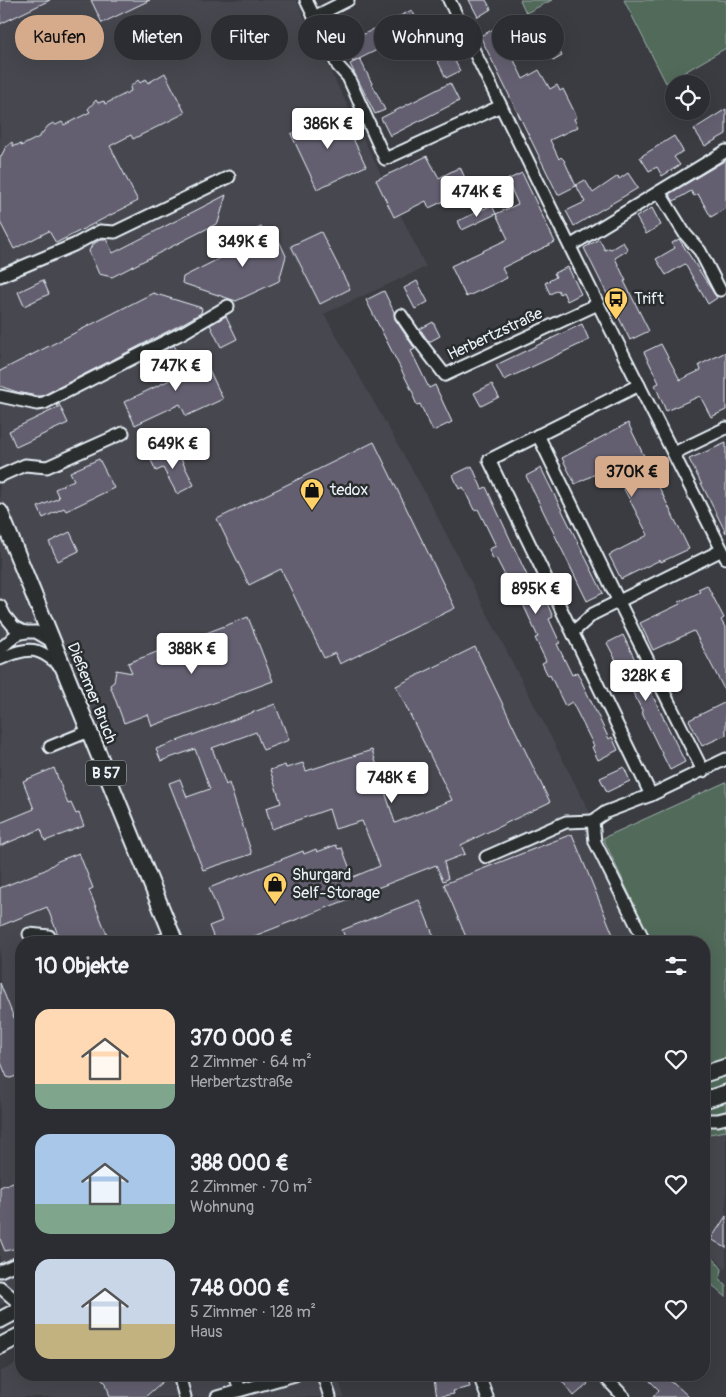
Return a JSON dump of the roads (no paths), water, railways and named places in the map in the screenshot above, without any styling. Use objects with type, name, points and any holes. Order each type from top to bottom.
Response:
[{"type":"main road","name":"Dießemer Bruch","points":[[2,522],[173,936]]},
{"type":"main road","points":[[710,1072],[726,1068]]},
{"type":"main road","points":[[710,1098],[726,1093]]},
{"type":"main road","points":[[0,1320],[15,1312]]},
{"type":"main road","points":[[0,1346],[15,1338]]},
{"type":"street","points":[[306,0],[313,15]]},
{"type":"street","points":[[318,15],[348,0]]},
{"type":"street","points":[[449,0],[598,304],[724,554],[593,614],[573,632]]},
{"type":"street","points":[[335,60],[348,77],[385,159],[500,106]]},
{"type":"street","points":[[570,246],[726,151]]},
{"type":"street","points":[[0,276],[74,245],[100,231],[115,232],[229,177]]},
{"type":"street","points":[[659,192],[685,234],[700,251],[720,290]]},
{"type":"street","name":"Herbertzstraße","points":[[401,315],[445,375],[598,304]]},
{"type":"street","points":[[0,396],[37,404],[44,403],[184,332],[228,306]]},
{"type":"street","points":[[639,385],[489,460],[651,795]]},
{"type":"street","points":[[674,453],[726,428]]},
{"type":"street","points":[[0,476],[25,465],[47,467],[123,433]]},
{"type":"street","points":[[538,435],[703,771]]},
{"type":"street","points":[[0,607],[14,627],[25,632]]},
{"type":"street","points":[[2,646],[16,634],[25,632],[36,632],[53,642]]},
{"type":"street","points":[[0,659],[33,649],[49,656],[64,670]]},
{"type":"street","points":[[50,747],[89,731]]},
{"type":"street","points":[[486,856],[566,822],[593,821],[606,812],[651,795],[726,760]]},
{"type":"street","points":[[593,821],[595,842],[642,936]]},
{"type":"street","points":[[30,934],[48,936]]},
{"type":"street","points":[[710,1120],[726,1118]]},
{"type":"street","points":[[0,1270],[15,1264]]},
{"type":"street","points":[[1,1288],[15,1300]]},
{"type":"street","points":[[181,1381],[185,1397]]},
{"type":"street","points":[[237,1381],[240,1390]]},
{"type":"street","points":[[217,1397],[240,1390],[256,1381]]},
{"type":"street","points":[[325,1381],[330,1397]]},
{"type":"street","points":[[481,1381],[487,1397]]},
{"type":"street","points":[[609,1381],[624,1397]]},
{"type":"place","name":"Trift","points":[[616,320]]},
{"type":"place","name":"tedox","points":[[312,511]]},
{"type":"place","name":"Shurgard Self-Storage","points":[[275,905]]}]
